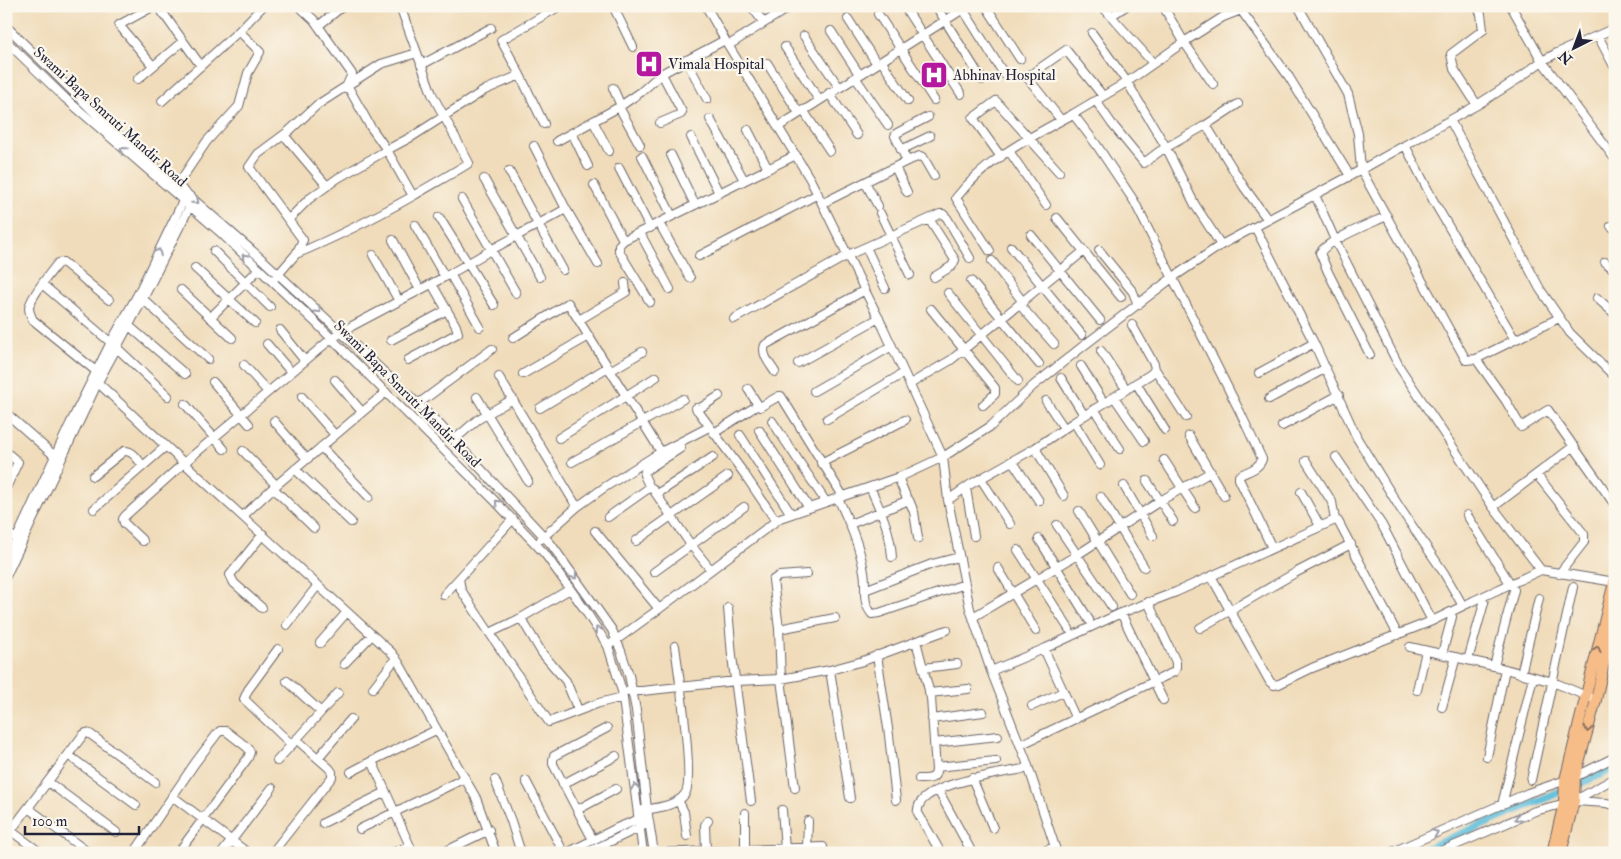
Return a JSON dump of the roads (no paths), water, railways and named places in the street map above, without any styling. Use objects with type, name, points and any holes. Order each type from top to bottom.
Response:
[{"type":"main road","points":[[1561,853],[1570,778],[1585,696],[1614,581]]},
{"type":"main road","points":[[1570,778],[1596,700],[1615,613]]},
{"type":"main road","points":[[1552,853],[1569,798]]},
{"type":"street","points":[[153,66],[119,25],[156,6],[201,66]]},
{"type":"street","points":[[162,101],[263,6]]},
{"type":"street","points":[[299,6],[318,26],[352,74],[347,85]]},
{"type":"street","points":[[318,26],[343,6]]},
{"type":"street","points":[[296,254],[338,236],[391,209],[469,163],[432,94],[400,6]]},
{"type":"street","points":[[544,124],[501,40],[560,6]]},
{"type":"street","points":[[613,6],[633,47]]},
{"type":"street","points":[[706,6],[823,203],[879,318],[943,457],[948,500],[972,617],[1020,745],[1056,850],[1039,853]]},
{"type":"street","points":[[751,6],[764,23]]},
{"type":"street","points":[[557,141],[620,107],[651,85],[662,74],[686,60],[764,23],[791,6]]},
{"type":"street","points":[[904,6],[961,94]]},
{"type":"street","points":[[936,6],[982,80]]},
{"type":"street","points":[[986,6],[1020,59]]},
{"type":"street","points":[[1102,6],[1153,63]]},
{"type":"street","points":[[1111,16],[1126,6]]},
{"type":"street","points":[[1163,6],[1184,42],[1213,84]]},
{"type":"street","points":[[1298,6],[1348,94],[1358,134],[1361,170],[1466,360],[1476,359],[1559,318]]},
{"type":"street","points":[[1477,6],[1481,14],[1483,30],[1451,54],[1454,69],[1477,105]]},
{"type":"street","points":[[1511,6],[1542,61],[1615,159]]},
{"type":"street","points":[[1611,6],[1615,11]]},
{"type":"street","points":[[778,127],[964,7],[1004,74]]},
{"type":"street","points":[[990,251],[956,198],[970,180],[1029,138],[1127,82],[1184,42],[1239,8],[1289,77],[1350,176]]},
{"type":"street","points":[[878,14],[934,100]]},
{"type":"street","points":[[848,19],[908,101]]},
{"type":"street","points":[[6,26],[111,129],[177,184],[342,331],[454,440],[544,537],[612,630],[621,651],[632,691],[654,853],[824,848]]},
{"type":"street","points":[[421,64],[491,28]]},
{"type":"street","points":[[608,646],[776,521],[790,514],[898,477],[943,457],[991,426],[1033,386],[1172,278],[1221,245],[1477,105],[1542,61],[1615,28]]},
{"type":"street","points":[[173,192],[207,140],[239,106],[248,73],[260,52],[239,30]]},
{"type":"street","points":[[831,31],[888,125]]},
{"type":"street","points":[[1092,33],[1127,82],[1166,147],[1195,205],[1221,245]]},
{"type":"street","points":[[804,36],[839,87]]},
{"type":"street","points":[[1598,36],[1615,68]]},
{"type":"street","name":"Swami Bapa Smruti Mandir Road","points":[[6,41],[65,98],[220,233],[331,338],[546,554],[608,646],[622,694],[644,853]]},
{"type":"street","points":[[138,79],[183,41]]},
{"type":"street","points":[[785,47],[819,100]]},
{"type":"street","points":[[1061,120],[1027,77],[1066,50],[1099,98],[1112,124],[1144,163],[1166,147],[1206,125],[1238,104]]},
{"type":"street","points":[[271,282],[296,254],[303,240],[249,167],[258,154],[284,135],[318,105],[347,85],[381,64],[417,53]]},
{"type":"street","points":[[686,60],[707,99]]},
{"type":"street","points":[[767,63],[830,151]]},
{"type":"street","points":[[660,123],[682,112],[662,74]]},
{"type":"street","points":[[288,220],[309,199],[338,178],[444,117],[485,90],[520,75]]},
{"type":"street","points":[[347,85],[413,196]]},
{"type":"street","points":[[613,88],[620,107],[640,145]]},
{"type":"street","points":[[829,93],[857,135]]},
{"type":"street","points":[[1001,157],[972,118],[996,101],[1059,172]]},
{"type":"street","points":[[1073,114],[1096,144],[1134,201],[1262,459],[1258,466],[1239,476],[1239,479],[1272,548]]},
{"type":"street","points":[[907,161],[895,136],[897,133],[928,117]]},
{"type":"street","points":[[710,119],[744,180]]},
{"type":"street","points":[[1450,120],[1540,289],[1570,333],[1615,377]]},
{"type":"street","points":[[593,121],[609,151]]},
{"type":"street","points":[[1206,125],[1244,187],[1268,220]]},
{"type":"street","points":[[748,130],[768,169]]},
{"type":"street","points":[[572,133],[588,166]]},
{"type":"street","points":[[284,135],[327,186]]},
{"type":"street","points":[[901,150],[930,136]]},
{"type":"street","points":[[691,137],[718,193]]},
{"type":"street","points":[[1405,145],[1433,200],[1515,340]]},
{"type":"street","points":[[534,146],[566,209],[598,264]]},
{"type":"street","points":[[1009,151],[1046,204]]},
{"type":"street","points":[[671,155],[694,205]]},
{"type":"street","points":[[650,302],[619,251],[619,245],[624,240],[796,155]]},
{"type":"street","points":[[642,156],[672,216]]},
{"type":"street","points":[[823,203],[920,156],[923,157],[934,176]]},
{"type":"street","points":[[895,167],[907,192]]},
{"type":"street","points":[[619,168],[650,228]]},
{"type":"street","points":[[509,172],[563,270]]},
{"type":"street","points":[[484,179],[540,277]]},
{"type":"street","points":[[866,182],[910,275]]},
{"type":"street","points":[[594,185],[624,240]]},
{"type":"street","points":[[699,256],[818,194]]},
{"type":"street","points":[[1315,195],[1334,240],[1400,368],[1493,507],[1541,570],[1614,581]]},
{"type":"street","points":[[462,199],[516,293]]},
{"type":"street","points":[[114,345],[143,299],[186,203]]},
{"type":"street","points":[[6,561],[138,294],[186,203]]},
{"type":"street","points":[[142,542],[124,523],[123,519],[125,516],[331,338],[448,276],[566,209]]},
{"type":"street","points":[[734,319],[848,255],[940,214],[945,216],[970,258]]},
{"type":"street","points":[[1370,355],[1320,256],[1322,249],[1334,240],[1387,216]]},
{"type":"street","points":[[439,217],[494,304]]},
{"type":"street","points":[[1057,218],[1121,297]]},
{"type":"street","points":[[929,219],[954,260],[952,266],[934,277]]},
{"type":"street","points":[[659,223],[690,278]]},
{"type":"street","points":[[416,225],[480,327]]},
{"type":"street","points":[[1255,227],[1314,343],[1358,438],[1463,606]]},
{"type":"street","points":[[640,233],[670,289]]},
{"type":"street","points":[[1031,235],[1100,320]]},
{"type":"street","points":[[393,240],[420,290]]},
{"type":"street","points":[[866,247],[885,288]]},
{"type":"street","points":[[1011,247],[1082,335]]},
{"type":"street","points":[[1099,250],[1133,292],[1138,305]]},
{"type":"street","points":[[214,251],[270,307]]},
{"type":"street","points":[[910,384],[950,360],[1043,287],[1084,251]]},
{"type":"street","points":[[373,255],[399,301]]},
{"type":"street","points":[[992,261],[1022,304],[1054,344]]},
{"type":"street","points":[[109,300],[63,262],[58,263],[42,284],[29,311],[33,320],[96,378],[184,464],[396,658],[476,798],[496,853]]},
{"type":"street","points":[[1605,262],[1615,270]]},
{"type":"street","points":[[195,268],[255,323]]},
{"type":"street","points":[[210,318],[258,270]]},
{"type":"street","points":[[971,281],[1039,364]]},
{"type":"street","points":[[42,284],[114,345],[168,396]]},
{"type":"street","points":[[408,360],[458,333],[432,284]]},
{"type":"street","points":[[579,320],[626,292],[625,284]]},
{"type":"street","points":[[181,290],[232,338]]},
{"type":"street","points":[[775,372],[764,352],[765,345],[865,290]]},
{"type":"street","points":[[948,293],[1018,381]]},
{"type":"street","points":[[1597,298],[1615,314]]},
{"type":"street","points":[[143,299],[208,359]]},
{"type":"street","points":[[513,338],[568,303],[661,452]]},
{"type":"street","points":[[931,309],[996,390],[995,394],[983,405]]},
{"type":"street","points":[[391,340],[447,310]]},
{"type":"street","points":[[798,363],[879,318]]},
{"type":"street","points":[[128,325],[185,374]]},
{"type":"street","points":[[1132,325],[1155,368],[1186,417]]},
{"type":"street","points":[[280,330],[305,361]]},
{"type":"street","points":[[523,374],[589,336]]},
{"type":"street","points":[[1259,373],[1314,343]]},
{"type":"street","points":[[267,344],[292,372]]},
{"type":"street","points":[[814,391],[892,346]]},
{"type":"street","points":[[418,404],[492,349]]},
{"type":"street","points":[[540,408],[642,352]]},
{"type":"street","points":[[1101,352],[1126,389]]},
{"type":"street","points":[[1476,359],[1506,401],[1521,427],[1548,410],[1615,505]]},
{"type":"street","points":[[244,366],[268,392]]},
{"type":"street","points":[[1081,366],[1104,403]]},
{"type":"street","points":[[948,500],[1035,448],[1151,374],[1155,368]]},
{"type":"street","points":[[1269,400],[1326,368]]},
{"type":"street","points":[[826,418],[904,373]]},
{"type":"street","points":[[499,377],[577,507]]},
{"type":"street","points":[[559,438],[656,377]]},
{"type":"street","points":[[1061,378],[1084,415]]},
{"type":"street","points":[[335,380],[362,412]]},
{"type":"street","points":[[213,382],[249,424]]},
{"type":"street","points":[[1136,383],[1165,430]]},
{"type":"street","points":[[748,389],[758,405]]},
{"type":"street","points":[[243,516],[275,486],[386,392]]},
{"type":"street","points":[[1282,426],[1339,395]]},
{"type":"street","points":[[719,396],[697,409],[776,521]]},
{"type":"street","points":[[536,544],[577,507],[661,452],[711,430],[758,405],[760,407],[779,396],[821,462],[840,497],[860,551],[865,574],[866,605],[869,611],[874,614],[965,584]]},
{"type":"street","points":[[302,397],[334,435]]},
{"type":"street","points":[[477,397],[528,481]]},
{"type":"street","points":[[1114,397],[1144,442]]},
{"type":"street","points":[[454,440],[477,420],[513,399]]},
{"type":"street","points":[[572,462],[683,399]]},
{"type":"street","points":[[1046,401],[1064,428]]},
{"type":"street","points":[[185,404],[224,449]]},
{"type":"street","points":[[1094,409],[1120,449]]},
{"type":"street","points":[[6,413],[57,458]]},
{"type":"street","points":[[821,462],[905,420]]},
{"type":"street","points":[[274,421],[307,459]]},
{"type":"street","points":[[772,421],[826,502]]},
{"type":"street","points":[[1074,422],[1100,465]]},
{"type":"street","points":[[758,430],[809,508]]},
{"type":"street","points":[[740,435],[790,514]]},
{"type":"street","points":[[1189,436],[1224,496]]},
{"type":"street","points":[[94,509],[166,446]]},
{"type":"street","points":[[1493,507],[1574,446]]},
{"type":"street","points":[[321,447],[369,497]]},
{"type":"street","points":[[681,448],[645,471],[644,475],[650,488],[657,494],[691,545],[711,570]]},
{"type":"street","points":[[1035,448],[1064,496]]},
{"type":"street","points":[[93,476],[124,451],[128,450],[143,466]]},
{"type":"street","points":[[244,451],[314,528]]},
{"type":"street","points":[[6,452],[18,462],[6,488]]},
{"type":"street","points":[[657,494],[712,457]]},
{"type":"street","points":[[1336,457],[1382,526],[1432,622]]},
{"type":"street","points":[[6,576],[57,458]]},
{"type":"street","points":[[1164,460],[1195,508]]},
{"type":"street","points":[[1306,461],[1332,502],[1335,520],[1338,521],[1398,635]]},
{"type":"street","points":[[1012,462],[1038,502]]},
{"type":"street","points":[[295,469],[351,522]]},
{"type":"street","points":[[972,617],[1077,555],[1160,501],[1211,472]]},
{"type":"street","points":[[1537,475],[1584,534],[1584,542],[1559,574]]},
{"type":"street","points":[[636,541],[728,476]]},
{"type":"street","points":[[898,477],[914,512],[918,538]]},
{"type":"street","points":[[981,479],[1010,524]]},
{"type":"street","points":[[1147,481],[1173,521]]},
{"type":"street","points":[[1124,486],[1153,536]]},
{"type":"street","points":[[870,487],[881,510],[890,538],[892,557]]},
{"type":"street","points":[[608,517],[650,488]]},
{"type":"street","points":[[966,488],[974,536]]},
{"type":"street","points":[[1301,492],[1320,526]]},
{"type":"street","points":[[1101,497],[1144,567]]},
{"type":"street","points":[[850,524],[907,499]]},
{"type":"street","points":[[654,572],[744,507]]},
{"type":"street","points":[[1079,511],[1130,594]]},
{"type":"street","points":[[1467,516],[1512,588],[1494,666]]},
{"type":"street","points":[[444,596],[513,519]]},
{"type":"street","points":[[991,671],[1335,520]]},
{"type":"street","points":[[1057,525],[1112,607]]},
{"type":"street","points":[[6,532],[16,538]]},
{"type":"street","points":[[595,532],[659,609]]},
{"type":"street","points":[[262,534],[230,575],[234,584],[262,608]]},
{"type":"street","points":[[1038,538],[1089,620]]},
{"type":"street","points":[[1200,628],[1295,573],[1350,544]]},
{"type":"street","points":[[1018,550],[1068,629]]},
{"type":"street","points":[[865,590],[932,564],[959,557]]},
{"type":"street","points":[[998,568],[1036,631]]},
{"type":"street","points":[[1211,576],[1270,682],[1279,684],[1312,668],[1432,622],[1463,606],[1512,588],[1541,570]]},
{"type":"street","points":[[795,788],[781,679],[779,629],[774,580],[779,576],[806,574]]},
{"type":"street","points":[[459,578],[461,590],[549,722],[632,691],[680,688],[736,681],[781,679],[830,670],[947,630]]},
{"type":"street","points":[[288,625],[318,585]]},
{"type":"street","points":[[1531,780],[1573,587]]},
{"type":"street","points":[[490,633],[521,618],[570,589]]},
{"type":"street","points":[[1521,674],[1539,598]]},
{"type":"street","points":[[1020,745],[1174,672],[1176,662],[1148,602]]},
{"type":"street","points":[[1468,660],[1484,603]]},
{"type":"street","points":[[728,608],[751,801]]},
{"type":"street","points":[[320,643],[347,612]]},
{"type":"street","points":[[1121,613],[1163,700]]},
{"type":"street","points":[[1442,654],[1452,617]]},
{"type":"street","points":[[521,618],[542,653],[566,681],[578,710]]},
{"type":"street","points":[[779,629],[836,618]]},
{"type":"street","points":[[344,664],[372,635]]},
{"type":"street","points":[[916,641],[929,693],[936,767],[936,773],[933,778],[919,779]]},
{"type":"street","points":[[526,781],[566,853],[648,816],[678,800],[686,793],[689,777],[675,646]]},
{"type":"street","points":[[1410,647],[1494,666],[1553,682],[1596,700]]},
{"type":"street","points":[[1044,649],[1076,719]]},
{"type":"street","points":[[272,853],[332,777],[332,772],[318,758],[294,742],[244,699],[248,690],[278,650]]},
{"type":"street","points":[[1418,690],[1426,651]]},
{"type":"street","points":[[877,655],[889,735],[896,800]]},
{"type":"street","points":[[1442,707],[1456,657]]},
{"type":"street","points":[[372,688],[396,658]]},
{"type":"street","points":[[923,668],[957,664]]},
{"type":"street","points":[[1487,757],[1505,669]]},
{"type":"street","points":[[830,670],[850,798]]},
{"type":"street","points":[[1502,805],[1533,677]]},
{"type":"street","points":[[287,681],[321,712]]},
{"type":"street","points":[[929,693],[968,689]]},
{"type":"street","points":[[1032,706],[1063,692]]},
{"type":"street","points":[[277,761],[338,693]]},
{"type":"street","points":[[932,719],[983,712]]},
{"type":"street","points":[[318,758],[351,720]]},
{"type":"street","points":[[593,840],[563,784],[553,764],[553,760],[554,756],[607,728]]},
{"type":"street","points":[[351,772],[436,730]]},
{"type":"street","points":[[134,853],[194,763],[220,731],[226,731],[248,748],[250,752],[248,758],[178,853]]},
{"type":"street","points":[[42,853],[9,834],[86,733],[90,734],[155,782]]},
{"type":"street","points":[[934,743],[998,736]]},
{"type":"street","points":[[68,755],[136,805]]},
{"type":"street","points":[[563,784],[616,756]]},
{"type":"street","points":[[1390,853],[1570,778],[1615,757]]},
{"type":"street","points":[[372,761],[411,849],[392,853]]},
{"type":"street","points":[[936,767],[996,761]]},
{"type":"street","points":[[941,853],[918,813],[917,808],[926,796],[972,778],[1028,768]]},
{"type":"street","points":[[360,829],[465,778]]},
{"type":"street","points":[[972,778],[993,828]]},
{"type":"street","points":[[1444,852],[1615,778]]},
{"type":"street","points":[[495,780],[521,853]]},
{"type":"street","points":[[48,782],[116,832]]},
{"type":"street","points":[[222,853],[272,788]]},
{"type":"street","points":[[577,810],[616,789]]},
{"type":"street","points":[[938,790],[970,848]]},
{"type":"street","points":[[323,824],[386,792]]},
{"type":"street","points":[[172,796],[248,853]]},
{"type":"street","points":[[1569,798],[1615,805]]},
{"type":"street","points":[[678,800],[684,812],[687,836]]},
{"type":"street","points":[[28,808],[89,853]]},
{"type":"street","points":[[782,810],[785,849]]},
{"type":"street","points":[[745,813],[745,850]]},
{"type":"street","points":[[586,853],[639,819]]},
{"type":"street","points":[[706,851],[705,825],[708,821]]},
{"type":"street","points":[[807,848],[808,822]]},
{"type":"street","points":[[442,853],[489,830]]},
{"type":"waterway","points":[[1417,853],[1615,768]]},
{"type":"place","name":"Vimala Hospital","points":[[649,64]]},
{"type":"place","name":"Abhinav Hospital","points":[[934,75]]}]
